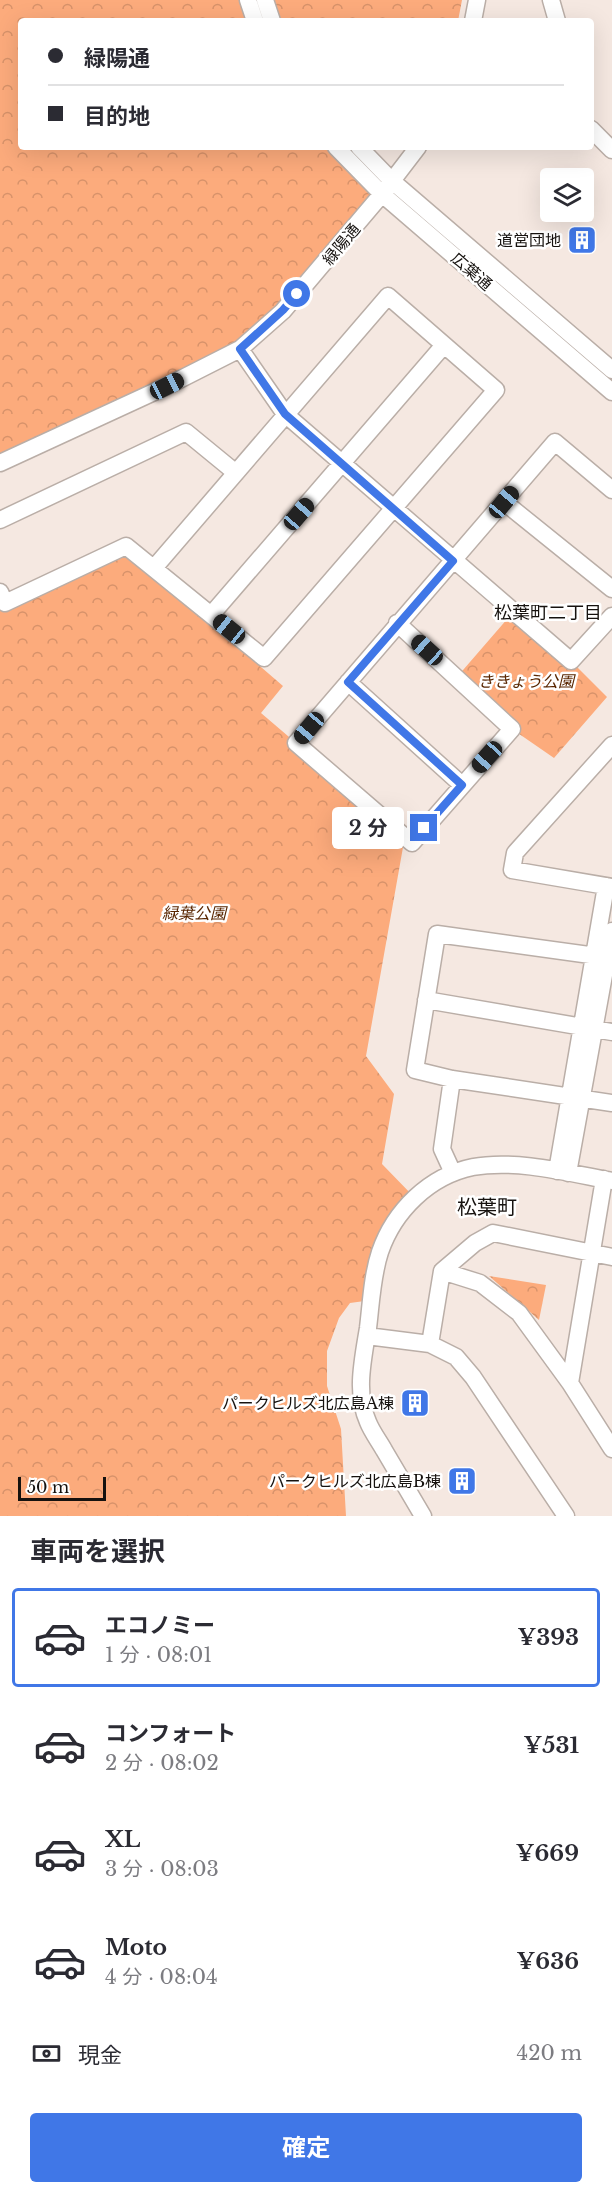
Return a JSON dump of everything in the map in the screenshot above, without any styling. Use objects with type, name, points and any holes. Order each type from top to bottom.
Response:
[{"type":"street","points":[[248,0],[254,18]]},
{"type":"street","points":[[265,0],[272,18]]},
{"type":"street","points":[[474,18],[477,0]]},
{"type":"street","points":[[550,0],[556,18]]},
{"type":"street","points":[[594,132],[612,150]]},
{"type":"street","name":"広葉通","points":[[340,150],[612,370]]},
{"type":"street","name":"広葉通","points":[[361,150],[387,187],[612,392]]},
{"type":"street","name":"緑陽通","points":[[0,463],[167,386],[240,349],[283,310],[416,150]]},
{"type":"street","points":[[0,592],[5,603],[126,546],[264,658],[496,390],[388,296],[154,568]]},
{"type":"street","points":[[211,615],[444,345]]},
{"type":"street","points":[[240,349],[285,414],[571,661],[612,616]]},
{"type":"street","points":[[0,520],[186,432],[236,473]]},
{"type":"street","points":[[397,623],[512,729],[412,843],[296,743],[397,623],[555,442],[612,490]]},
{"type":"street","points":[[504,502],[612,589]]},
{"type":"street","points":[[348,682],[462,785]]},
{"type":"street","points":[[604,957],[609,886],[512,870],[515,853],[612,746]]},
{"type":"street","points":[[562,1172],[588,1028],[612,931]]},
{"type":"street","points":[[604,957],[437,934],[415,1070],[452,1079],[612,1103]]},
{"type":"street","points":[[426,1000],[612,1032]]},
{"type":"street","points":[[452,1079],[442,1149],[453,1173]]},
{"type":"street","points":[[423,1516],[368,1422],[361,1390],[379,1255],[388,1232],[403,1210],[431,1185],[453,1173],[473,1167],[499,1164],[608,1180],[592,1254],[570,1383]]},
{"type":"street","points":[[430,1344],[442,1271],[475,1243],[493,1233],[612,1257]]},
{"type":"street","points":[[442,1271],[480,1283],[519,1313],[570,1383],[612,1449]]},
{"type":"street","points":[[367,1336],[430,1344],[456,1357],[473,1377],[566,1516]]},
{"type":"green space","points":[[0,0],[248,0],[254,18],[18,18],[18,150],[339,150],[382,194],[240,349],[0,463]]},
{"type":"green space","points":[[274,0],[462,0],[459,18],[280,18]]},
{"type":"green space","name":"緑葉公園","points":[[130,554],[283,686],[261,713],[405,836],[366,1056],[394,1094],[382,1164],[415,1198],[403,1210],[372,1300],[350,1303],[339,1318],[327,1351],[327,1386],[341,1429],[346,1516],[0,1516],[0,601],[4,608]]},
{"type":"green space","name":"ききょう公園","points":[[514,611],[571,661],[607,697],[554,758],[512,729],[457,677]]},
{"type":"green space","points":[[489,1276],[546,1285],[539,1320]]},
{"type":"place","name":"道営団地","points":[[582,240]]},
{"type":"place","name":"パークヒルズ北広島A棟","points":[[415,1403]]},
{"type":"place","name":"パークヒルズ北広島B棟","points":[[462,1481]]},
{"type":"district","name":"松葉町二丁目","points":[[548,613]]},
{"type":"district","name":"松葉町","points":[[487,1207]]},
{"type":"route","points":[[297,294],[240,349],[285,414],[453,561],[348,682],[462,785],[424,828]]}]
